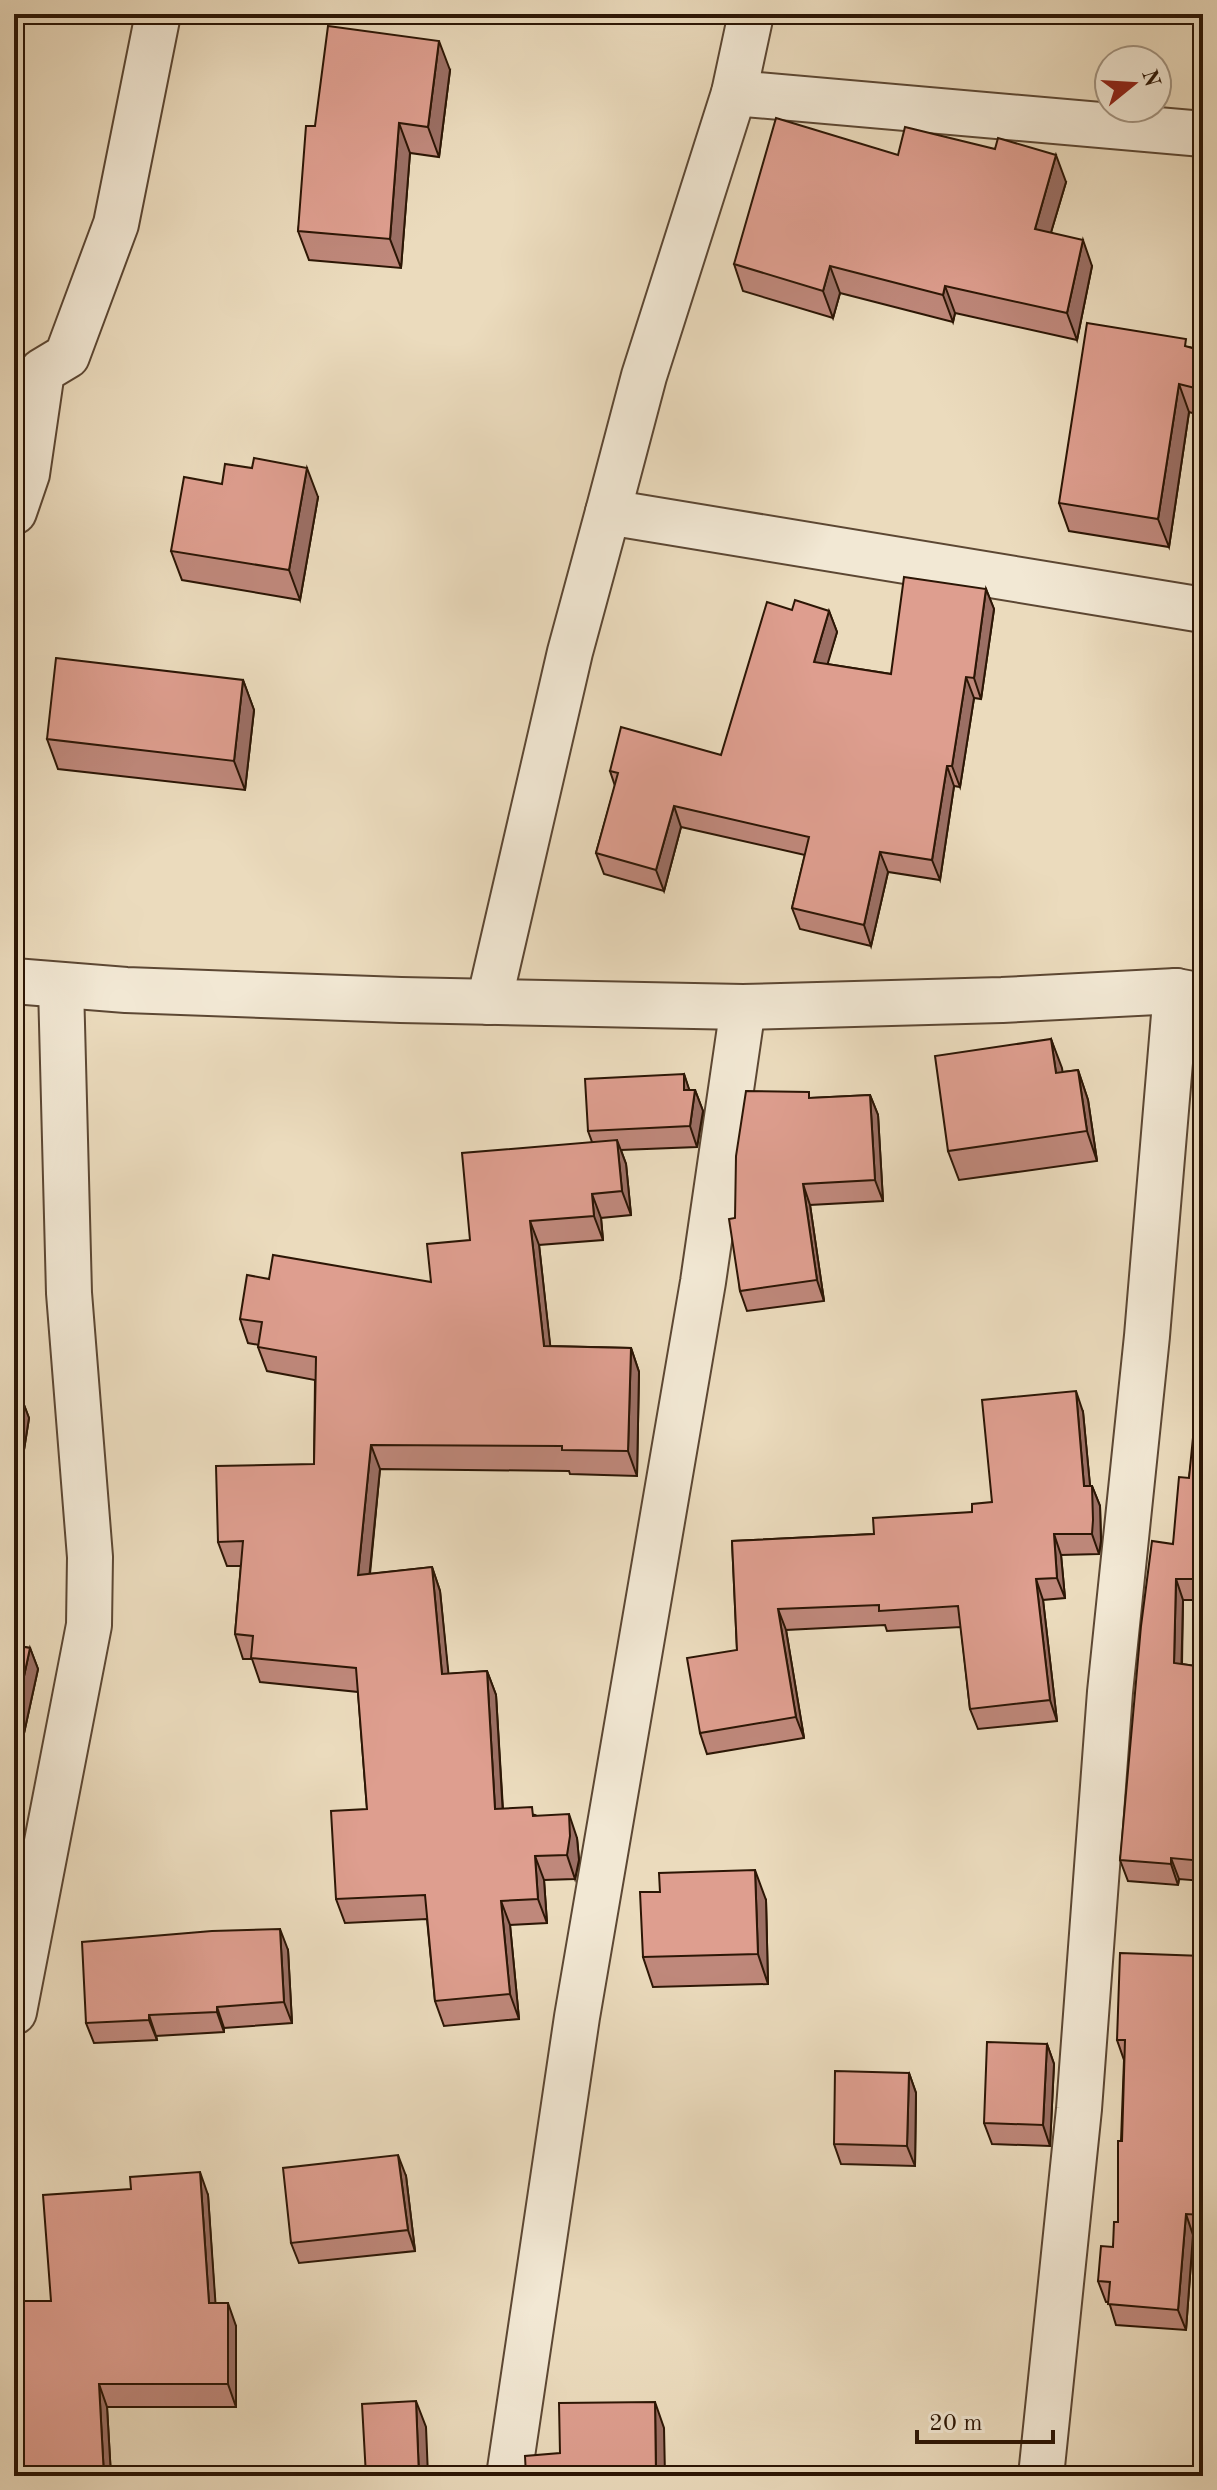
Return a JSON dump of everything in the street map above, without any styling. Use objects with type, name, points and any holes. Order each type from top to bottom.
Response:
[{"type":"street","points":[[14,512],[27,474],[28,369],[67,356],[116,224],[158,14]]},
{"type":"street","points":[[489,1002],[570,652],[644,376],[734,93],[751,14]]},
{"type":"street","points":[[734,93],[1203,134]]},
{"type":"street","points":[[608,512],[1203,610]]},
{"type":"street","points":[[14,981],[61,986],[489,1002],[743,1007],[1190,994],[1147,1336],[1110,1692],[1079,2109],[1041,2476]]},
{"type":"street","points":[[14,2012],[20,1945],[89,1625],[90,1557],[69,1293],[61,986]]},
{"type":"street","points":[[509,2476],[577,2017],[703,1282],[743,1007]]},
{"type":"building","points":[[328,26],[439,41],[428,127],[399,123],[390,239],[298,231],[306,126],[315,126]]},
{"type":"building","points":[[776,118],[898,155],[905,127],[995,149],[998,138],[1056,155],[1035,229],[1083,240],[1067,313],[945,286],[943,295],[830,266],[823,291],[734,264]]},
{"type":"building","points":[[1087,323],[1186,339],[1185,346],[1203,351],[1203,390],[1179,384],[1158,519],[1059,503]]},
{"type":"building","points":[[254,458],[307,468],[289,570],[171,551],[184,477],[222,484],[225,464],[252,468]]},
{"type":"building","points":[[904,577],[986,589],[974,678],[966,677],[952,766],[947,766],[932,860],[880,852],[864,925],[792,908],[809,837],[674,806],[656,870],[596,853],[618,773],[610,771],[621,727],[721,755],[767,602],[792,610],[795,600],[829,611],[814,662],[891,674]]},
{"type":"building","points":[[56,658],[243,680],[234,761],[47,739]]},
{"type":"building","points":[[1051,1039],[1056,1073],[1078,1070],[1087,1131],[948,1151],[935,1056]]},
{"type":"building","points":[[684,1074],[684,1090],[695,1090],[690,1126],[588,1131],[585,1079]]},
{"type":"building","points":[[746,1091],[809,1092],[809,1098],[870,1095],[875,1180],[803,1184],[817,1280],[740,1291],[729,1219],[735,1218],[736,1156]]},
{"type":"building","points":[[617,1140],[622,1191],[592,1194],[594,1216],[530,1221],[544,1346],[631,1348],[628,1451],[562,1450],[562,1446],[371,1445],[358,1575],[432,1567],[442,1674],[487,1671],[495,1809],[532,1807],[533,1816],[569,1814],[567,1855],[535,1856],[538,1899],[501,1901],[510,1994],[435,2001],[425,1895],[336,1899],[331,1811],[367,1809],[356,1668],[251,1658],[253,1636],[235,1634],[243,1541],[218,1542],[216,1466],[314,1464],[316,1357],[258,1347],[262,1322],[240,1319],[247,1275],[269,1279],[273,1255],[431,1282],[427,1244],[470,1240],[462,1153]]},
{"type":"building","points":[[1199,1377],[1203,1378],[1203,1579],[1176,1579],[1174,1663],[1203,1667],[1203,1861],[1171,1858],[1171,1864],[1120,1860],[1141,1626],[1152,1541],[1173,1544],[1179,1477],[1189,1478]]},
{"type":"building","points":[[1076,1391],[1084,1486],[1092,1486],[1092,1534],[1054,1534],[1057,1578],[1036,1579],[1050,1700],[970,1709],[958,1606],[879,1611],[879,1605],[778,1609],[796,1717],[700,1733],[687,1658],[737,1650],[732,1541],[874,1534],[873,1518],[972,1512],[972,1504],[992,1502],[982,1400]]},
{"type":"building","points":[[14,1396],[21,1397],[14,1447]]},
{"type":"building","points":[[14,1645],[30,1648],[14,1723]]},
{"type":"building","points":[[755,1870],[758,1954],[643,1957],[640,1892],[660,1892],[659,1873]]},
{"type":"building","points":[[280,1929],[284,2002],[217,2007],[217,2012],[149,2015],[149,2020],[86,2023],[82,1942],[212,1931]]},
{"type":"building","points":[[1120,1953],[1203,1956],[1203,2215],[1186,2214],[1178,2310],[1108,2304],[1110,2282],[1098,2281],[1101,2246],[1113,2247],[1114,2222],[1118,2222],[1118,2141],[1122,2141],[1125,2040],[1117,2040]]},
{"type":"building","points":[[987,2042],[1047,2044],[1043,2125],[984,2123]]},
{"type":"building","points":[[835,2071],[909,2073],[907,2146],[834,2144]]},
{"type":"building","points":[[398,2155],[408,2230],[291,2243],[283,2168]]},
{"type":"building","points":[[200,2172],[209,2303],[228,2303],[228,2384],[99,2384],[104,2476],[14,2476],[14,2442],[18,2442],[18,2301],[51,2301],[43,2195],[131,2189],[130,2177]]},
{"type":"building","points":[[416,2401],[419,2476],[366,2476],[362,2404]]},
{"type":"building","points":[[655,2402],[656,2476],[526,2476],[525,2456],[560,2453],[559,2403]]}]
